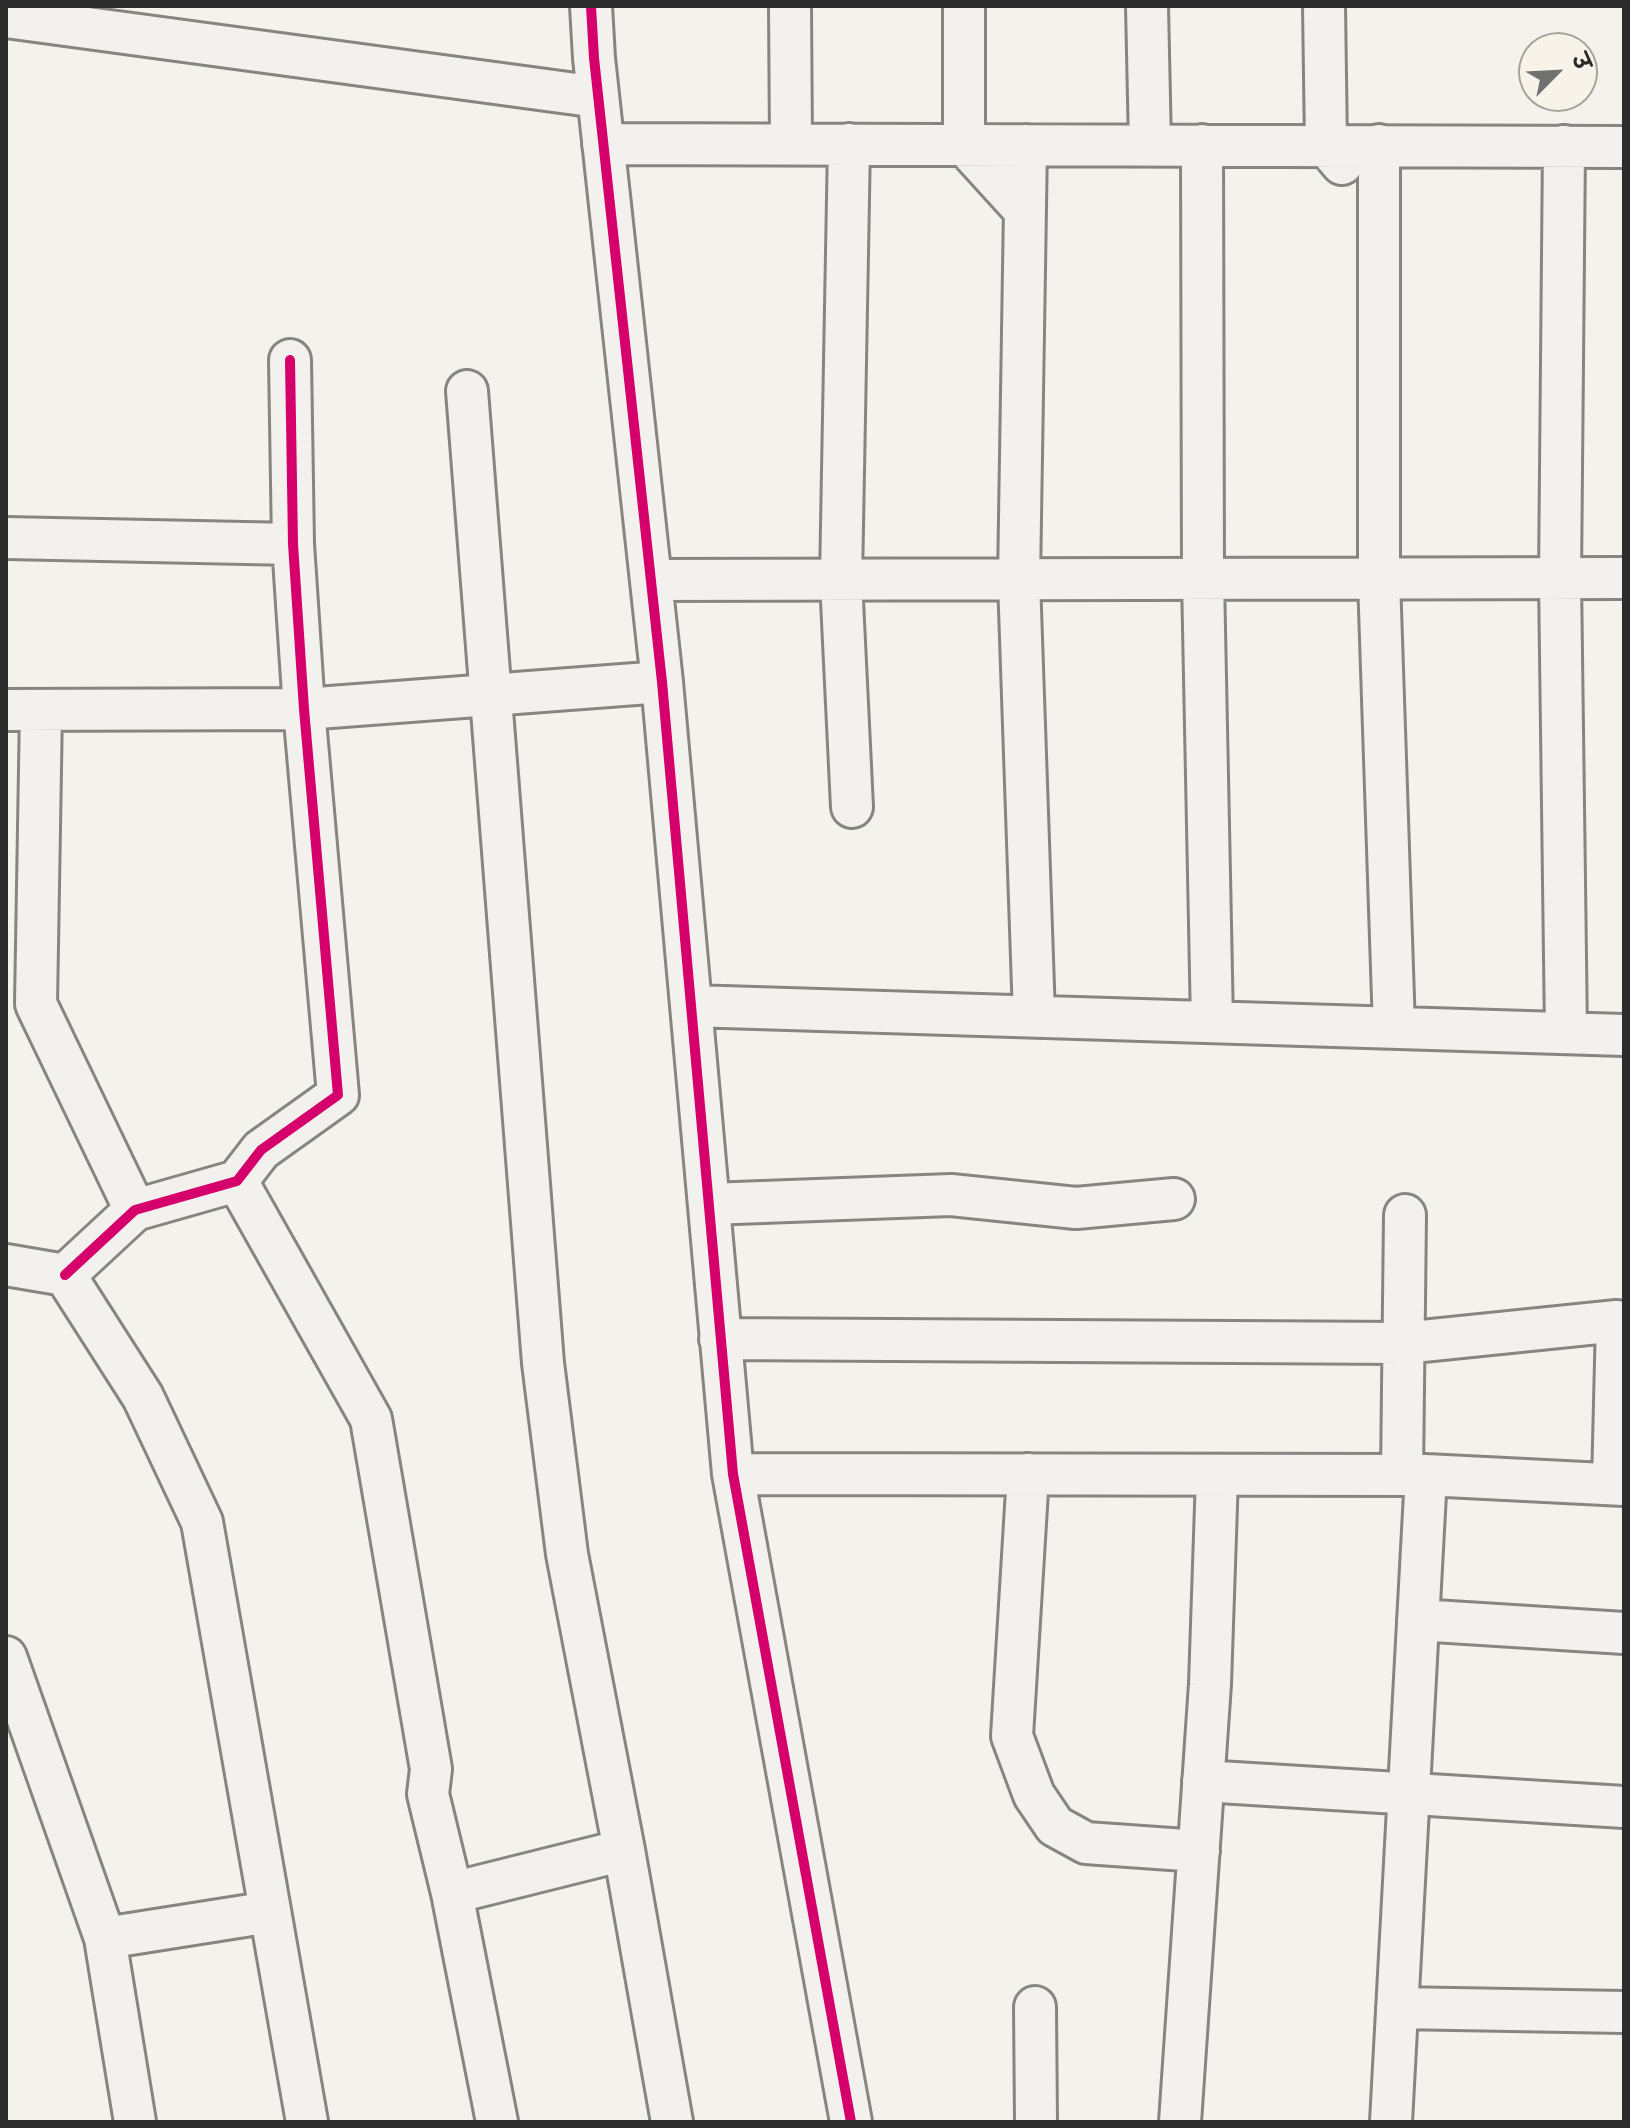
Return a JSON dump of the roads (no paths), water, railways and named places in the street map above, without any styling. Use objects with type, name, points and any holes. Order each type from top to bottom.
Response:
[{"type":"street","points":[[591,6],[598,97],[662,682],[733,1474],[851,2122]]},
{"type":"street","points":[[790,6],[791,144]]},
{"type":"street","points":[[964,6],[964,144],[1025,211]]},
{"type":"street","points":[[1147,6],[1150,145]]},
{"type":"street","points":[[1324,6],[1326,145],[1378,207]]},
{"type":"street","points":[[6,17],[598,97]]},
{"type":"street","points":[[603,144],[1624,147]]},
{"type":"street","points":[[849,144],[841,580],[852,807]]},
{"type":"street","points":[[1026,145],[1019,580],[1034,1016]]},
{"type":"street","points":[[1202,145],[1203,579],[1212,1022]]},
{"type":"street","points":[[1379,145],[1379,579],[1394,1028]]},
{"type":"street","points":[[1564,146],[1560,578],[1566,1033]]},
{"type":"street","points":[[65,1275],[135,1210],[237,1181],[261,1150],[338,1095],[304,709],[293,544],[290,360]]},
{"type":"street","points":[[467,391],[543,1363],[567,1554],[672,2122]]},
{"type":"street","points":[[6,538],[293,544]]},
{"type":"street","points":[[651,580],[1624,578]]},
{"type":"street","points":[[135,1210],[36,1004],[24,710],[304,709],[662,682]]},
{"type":"street","points":[[691,1006],[1624,1035]]},
{"type":"street","points":[[237,1181],[371,1419],[431,1769],[428,1794],[452,1893],[497,2122]]},
{"type":"street","points":[[709,1204],[951,1195],[1076,1208],[1174,1199]]},
{"type":"street","points":[[1391,2122],[1418,1620],[1414,1475],[1403,1343],[1405,1215]]},
{"type":"street","points":[[6,1265],[65,1275],[143,1397],[202,1522],[307,2122]]},
{"type":"street","points":[[720,1339],[1403,1343],[1617,1321],[1618,1485],[1414,1475],[733,1474]]},
{"type":"street","points":[[1028,1474],[1012,1736],[1034,1795],[1055,1826],[1086,1843],[1199,1851]]},
{"type":"street","points":[[1180,2122],[1210,1684],[1217,1476]]},
{"type":"street","points":[[1418,1620],[1624,1633]]},
{"type":"street","points":[[6,1657],[105,1938],[135,2122]]},
{"type":"street","points":[[1203,1781],[1624,1807]]},
{"type":"street","points":[[452,1893],[624,1850]]},
{"type":"street","points":[[105,1938],[270,1912]]},
{"type":"street","points":[[1035,2007],[1036,2122]]},
{"type":"street","points":[[1397,2008],[1624,2012]]}]
